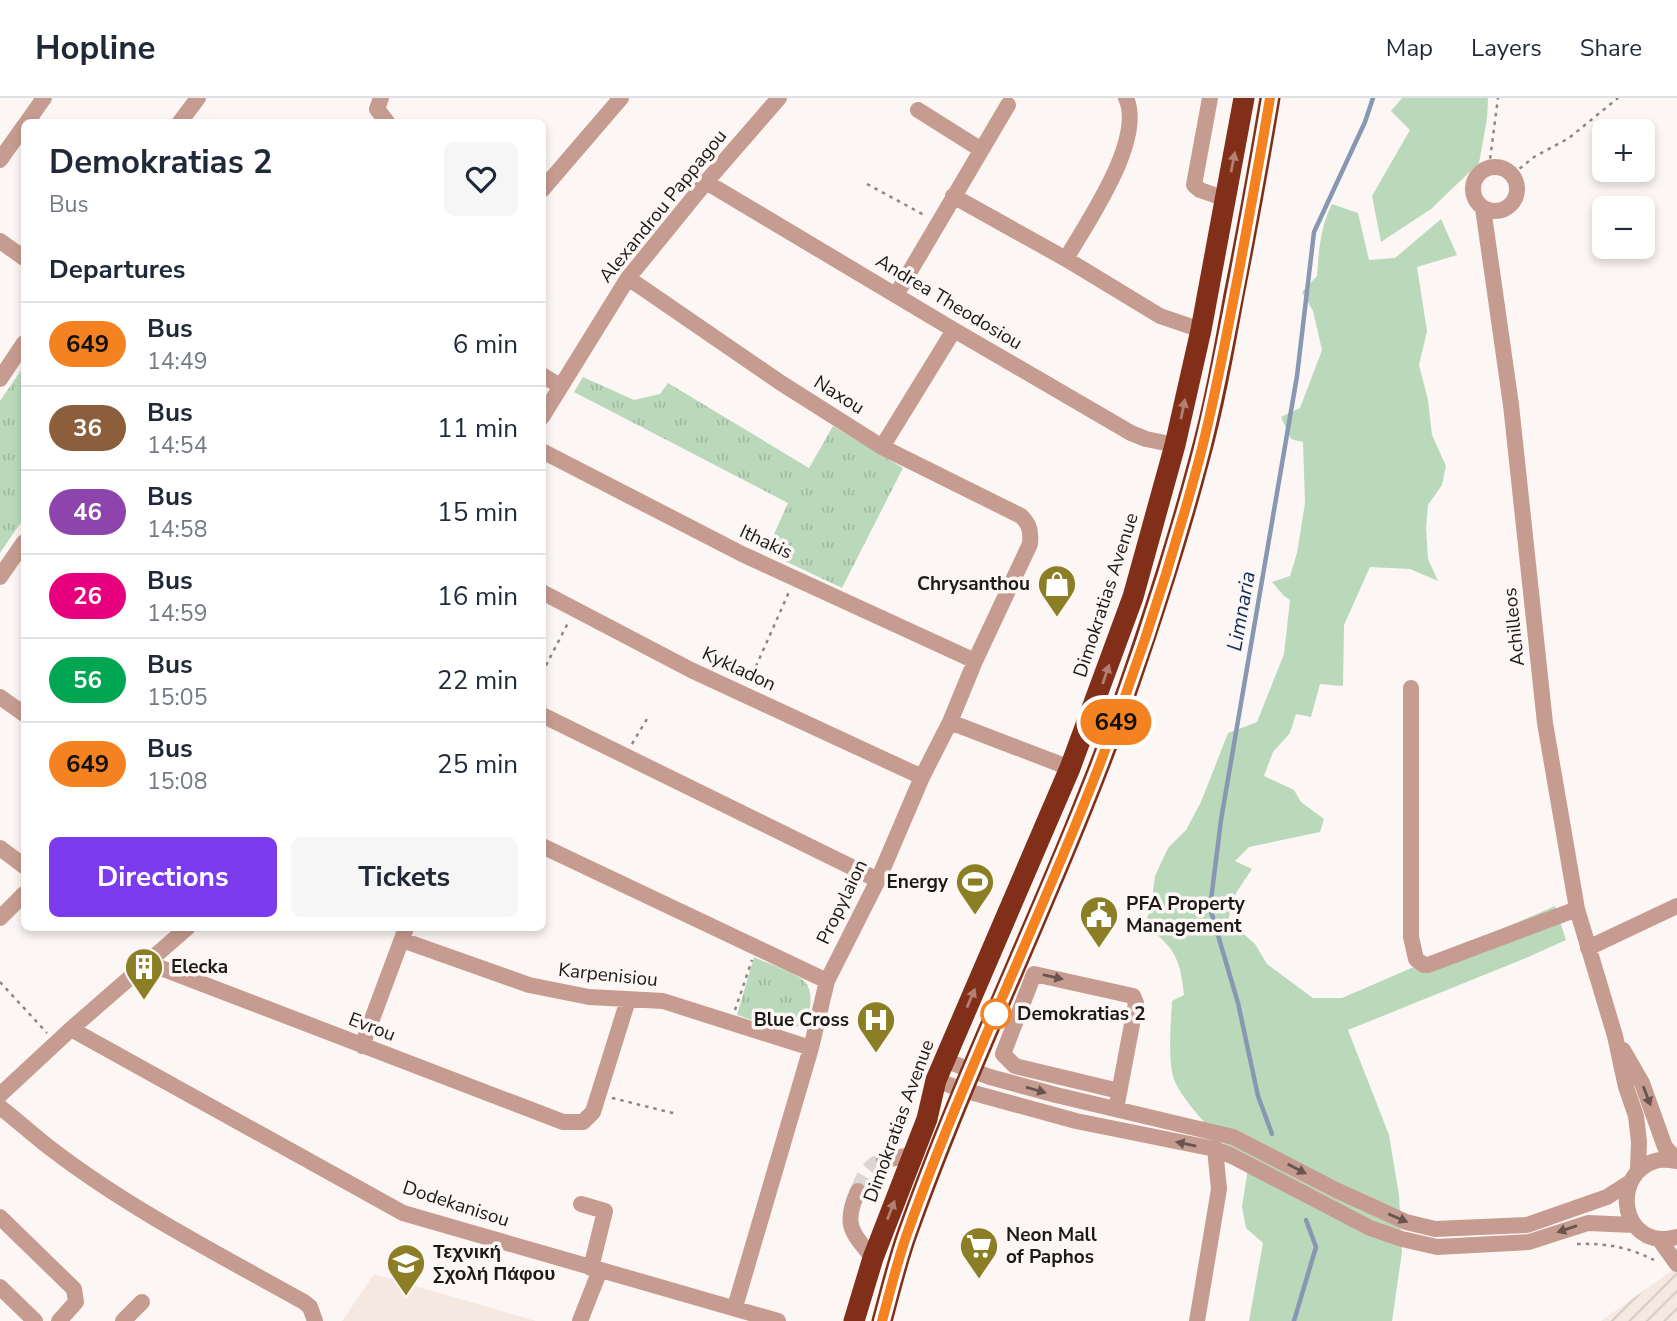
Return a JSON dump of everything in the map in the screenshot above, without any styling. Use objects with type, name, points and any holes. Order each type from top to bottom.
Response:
[{"type":"highway","name":"Dimokratias Avenue","points":[[855,1321],[873,1258],[927,1119],[940,1070],[1070,768],[1133,597],[1175,445],[1244,98]]},
{"type":"highway","points":[[882,1321],[906,1237],[967,1080],[1093,782],[1128,688],[1160,589],[1205,433],[1225,344],[1270,98]]},
{"type":"street","points":[[29,119],[44,98]]},
{"type":"street","points":[[182,119],[198,98]]},
{"type":"street","points":[[381,98],[377,109],[385,119]]},
{"type":"street","name":"Alexandrou Pappagou","points":[[546,410],[628,278],[779,98]]},
{"type":"street","points":[[1066,259],[1124,154],[1130,110],[1126,98]]},
{"type":"street","points":[[1210,98],[1194,185],[1199,190],[1226,199]]},
{"type":"street","points":[[546,185],[619,99]]},
{"type":"street","points":[[896,295],[1008,105]]},
{"type":"street","points":[[918,110],[980,149]]},
{"type":"street","points":[[0,160],[21,131]]},
{"type":"street","points":[[1489,167],[1502,167],[1513,174],[1518,186],[1516,198],[1508,208],[1496,211],[1483,208],[1474,198],[1472,186],[1478,174],[1489,167]]},
{"type":"street","name":"Andrea Theodosiou","points":[[706,182],[1131,433],[1175,445]]},
{"type":"street","points":[[953,196],[1066,259],[1160,316],[1200,330]]},
{"type":"street","name":"Achilleos","points":[[1483,208],[1511,405],[1545,723],[1577,909],[1636,1116],[1639,1142],[1626,1204],[1634,1224]]},
{"type":"street","points":[[0,242],[21,256]]},
{"type":"street","name":"Naxou","points":[[628,278],[781,383],[882,447],[1009,509],[1028,524],[1031,533]]},
{"type":"street","points":[[882,447],[954,330]]},
{"type":"street","points":[[0,379],[21,348]]},
{"type":"street","points":[[546,377],[560,386]]},
{"type":"street","name":"Ithakis","points":[[546,453],[742,554],[975,661]]},
{"type":"street","name":"Propylaion","points":[[735,1307],[811,1048],[827,981],[878,880],[922,777],[950,722],[975,661],[1030,544],[1031,533]]},
{"type":"street","points":[[0,577],[21,546]]},
{"type":"street","name":"Kykladon","points":[[546,594],[691,670],[922,777]]},
{"type":"street","points":[[1411,688],[1411,937],[1416,959],[1428,965],[1577,909]]},
{"type":"street","points":[[0,697],[21,713]]},
{"type":"street","points":[[546,717],[878,880]]},
{"type":"street","points":[[950,722],[1070,768]]},
{"type":"street","points":[[0,848],[21,864]]},
{"type":"street","points":[[546,848],[827,981]]},
{"type":"street","points":[[0,918],[21,897]]},
{"type":"street","points":[[1588,948],[1677,906]]},
{"type":"street","points":[[0,1095],[184,931]]},
{"type":"street","points":[[362,1046],[404,934]]},
{"type":"street","name":"Karpenisiou","points":[[404,934],[529,985],[580,996],[663,1002],[811,1048]]},
{"type":"street","name":"Evrou","points":[[148,963],[562,1122],[583,1122],[593,1112],[599,1095]]},
{"type":"street","points":[[1116,1109],[1136,999],[1133,996],[1034,974],[1003,1054],[1015,1066],[1119,1090]]},
{"type":"street","points":[[599,1095],[628,1000]]},
{"type":"street","name":"Dodekanisou","points":[[71,1029],[403,1213],[778,1321]]},
{"type":"street","name":"Achilleos","points":[[1615,1036],[1642,1083],[1665,1147],[1677,1160]]},
{"type":"street","points":[[940,1070],[1076,1121],[1215,1149],[1370,1228],[1437,1247],[1529,1242],[1588,1223],[1634,1224],[1646,1234],[1659,1239],[1677,1237]]},
{"type":"street","points":[[967,1080],[1056,1095],[1233,1137],[1336,1190],[1406,1222],[1435,1229],[1527,1225],[1607,1197],[1656,1160],[1677,1160]]},
{"type":"street","points":[[0,1107],[49,1148],[91,1177],[180,1232],[304,1302],[310,1307],[315,1320]]},
{"type":"street","points":[[1197,1321],[1219,1189],[1215,1149]]},
{"type":"street","points":[[884,1160],[912,1156]]},
{"type":"street","points":[[858,1191],[848,1219],[851,1230],[873,1258]]},
{"type":"street","points":[[580,1321],[596,1269],[605,1211],[581,1204]]},
{"type":"street","points":[[0,1217],[74,1289],[76,1302],[59,1321]]},
{"type":"street","points":[[1659,1239],[1677,1264]]},
{"type":"street","points":[[0,1287],[36,1321]]},
{"type":"street","points":[[123,1321],[142,1302]]},
{"type":"path","points":[[1489,167],[1498,98]]},
{"type":"path","points":[[1513,174],[1534,157],[1578,131],[1618,98]]},
{"type":"path","points":[[867,184],[938,222]]},
{"type":"path","points":[[744,695],[795,579]]},
{"type":"path","points":[[546,665],[575,609]]},
{"type":"path","points":[[624,755],[647,719]]},
{"type":"path","points":[[731,1023],[756,948]]},
{"type":"path","points":[[0,982],[57,1043]]},
{"type":"path","points":[[599,1095],[677,1114]]},
{"type":"shaded area","points":[[1677,1267],[1677,1321],[1601,1321]]},
{"type":"shaded area","name":"Τεχνική Σχολή Πάφου","points":[[374,1274],[536,1321],[342,1321]]},
{"type":"green space","points":[[1402,98],[1488,98],[1487,119],[1479,163],[1431,209],[1381,242],[1372,196],[1410,130],[1391,111]]},
{"type":"green space","points":[[1332,204],[1358,213],[1369,260],[1395,258],[1441,219],[1457,255],[1417,267],[1427,331],[1419,365],[1428,400],[1432,435],[1446,466],[1442,485],[1428,505],[1426,528],[1428,559],[1438,581],[1410,569],[1370,567],[1344,625],[1343,686],[1320,684],[1311,717],[1296,714],[1290,733],[1273,752],[1264,776],[1294,790],[1301,802],[1324,819],[1320,832],[1249,847],[1235,861],[1252,869],[1236,893],[1228,920],[1255,944],[1267,964],[1313,998],[1342,998],[1555,906],[1566,940],[1348,1030],[1389,1135],[1399,1195],[1402,1252],[1392,1321],[1249,1321],[1263,1243],[1246,1228],[1242,1207],[1248,1168],[1198,1115],[1175,1082],[1170,1054],[1171,1020],[1172,1001],[1184,995],[1180,972],[1169,948],[1145,925],[1155,876],[1168,848],[1186,830],[1201,802],[1228,733],[1257,722],[1284,654],[1290,600],[1272,582],[1290,576],[1297,553],[1305,503],[1303,442],[1291,439],[1281,417],[1300,408],[1322,350],[1313,311],[1302,292],[1317,276],[1319,248]]},
{"type":"green space","points":[[21,370],[21,522],[0,553],[0,401]]},
{"type":"green space","points":[[583,377],[634,400],[660,394],[668,383],[809,468],[833,426],[903,468],[842,588],[766,552],[788,503],[574,392]]},
{"type":"green space","points":[[754,957],[801,978],[808,986],[810,1007],[806,1019],[799,1026],[780,1028],[737,1015]]},
{"type":"waterway","name":"Limnaria","points":[[1272,1134],[1258,1096],[1238,1003],[1210,908],[1221,820],[1297,376],[1314,232],[1365,122],[1373,98]]},
{"type":"waterway","name":"Limnaria","points":[[1294,1321],[1316,1247],[1306,1220]]},
{"type":"tunnel","points":[[858,1191],[870,1168],[884,1160]]},
{"type":"bus line","name":"649","points":[[882,1321],[906,1237],[962,1090],[1093,782],[1128,688],[1156,601],[1199,459],[1225,344],[1270,98]]},
{"type":"place","name":"Chrysanthou","points":[[1057,618]]},
{"type":"place","name":"Energy","points":[[975,916]]},
{"type":"place","name":"PFA Property Management","points":[[1099,949]]},
{"type":"place","name":"Elecka","points":[[144,1001]]},
{"type":"place","name":"Demokratias 2","points":[[996,1014]]},
{"type":"place","name":"Blue Cross","points":[[876,1054]]},
{"type":"place","name":"Neon Mall of Paphos","points":[[979,1280]]},
{"type":"place","name":"Τεχνική Σχολή Πάφου","points":[[406,1297]]}]
